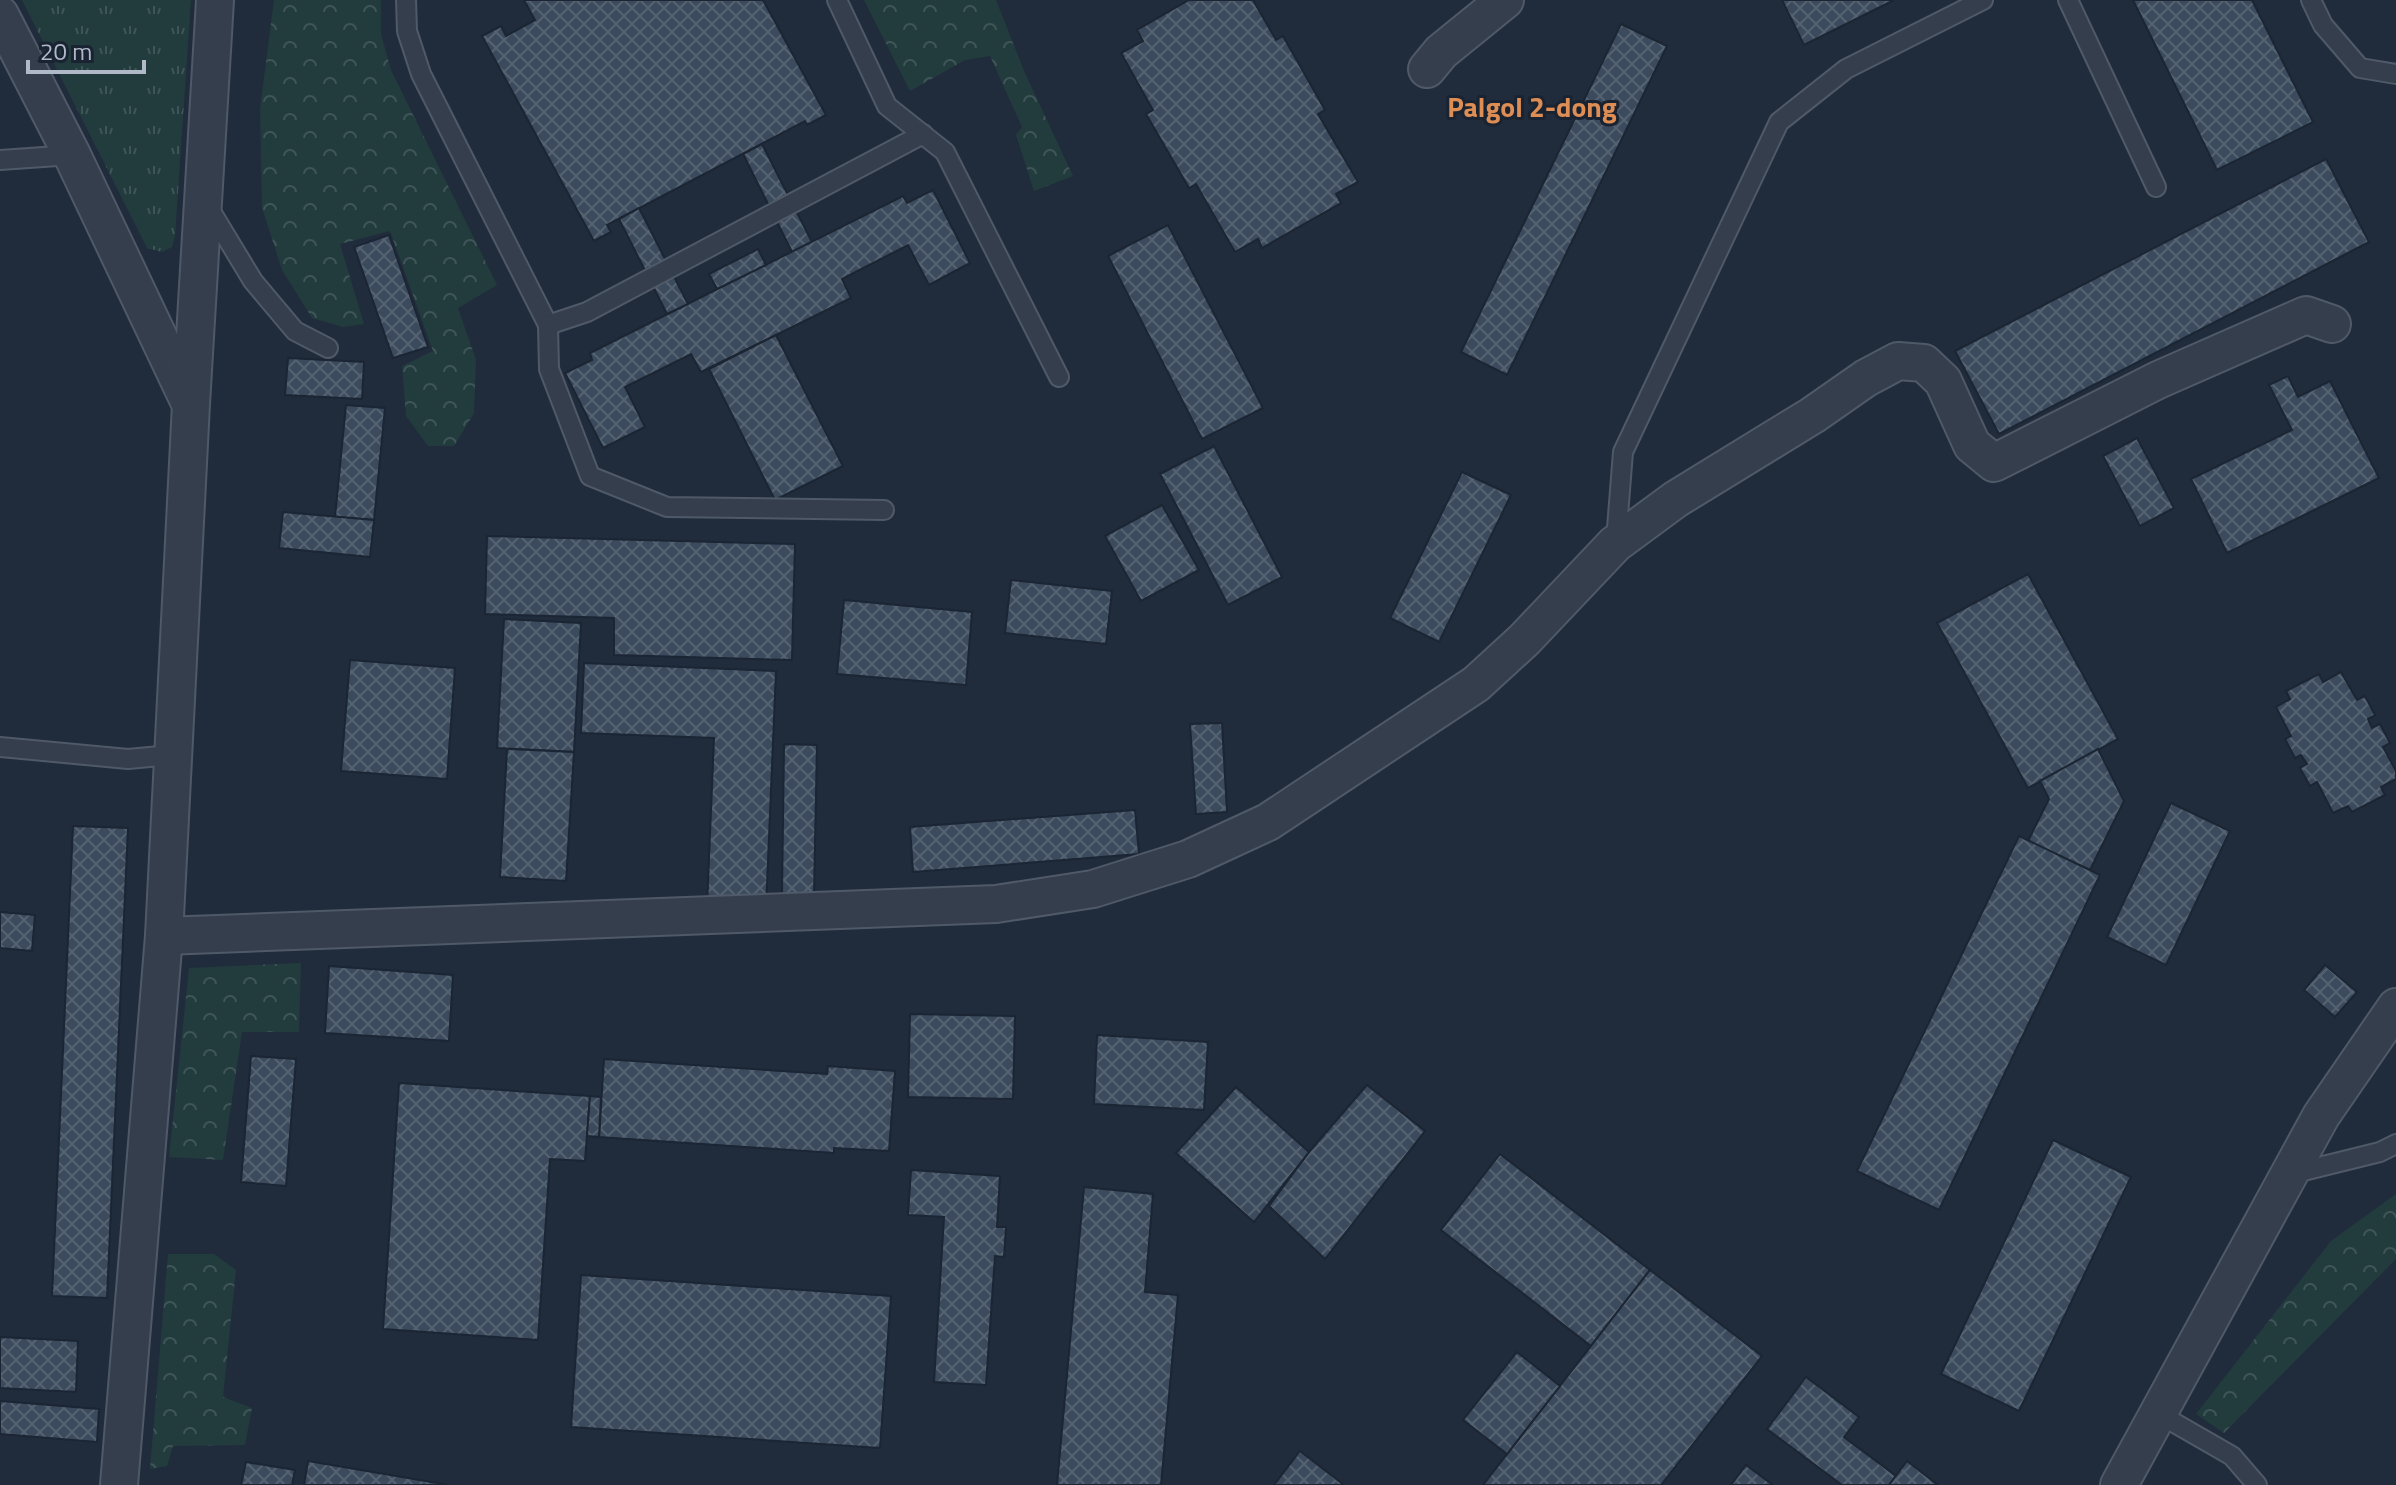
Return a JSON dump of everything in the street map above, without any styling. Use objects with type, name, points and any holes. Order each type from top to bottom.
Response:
[{"type":"street","points":[[119,1485],[164,936],[171,755],[215,0]]},
{"type":"street","points":[[1427,69],[1441,52],[1505,0]]},
{"type":"street","points":[[0,15],[72,155],[191,404]]},
{"type":"street","points":[[164,936],[996,904],[1093,889],[1188,859],[1268,822],[1476,684],[1524,640],[1615,544],[1676,499],[1813,415],[1866,378],[1898,361],[1924,363],[1943,381],[1972,445],[1994,463],[2158,380],[2306,315],[2332,324]]},
{"type":"street","points":[[2119,1485],[2321,1116],[2396,1007]]},
{"type":"lane","points":[[406,0],[407,31],[421,74],[548,325],[549,369],[590,476],[667,507],[884,510]]},
{"type":"lane","points":[[837,0],[887,106],[945,152],[1059,377]]},
{"type":"lane","points":[[1615,544],[1623,452],[1779,122],[1846,69],[1983,0]]},
{"type":"lane","points":[[2068,0],[2156,187]]},
{"type":"lane","points":[[2311,0],[2323,25],[2360,68],[2396,74]]},
{"type":"lane","points":[[548,325],[587,312],[923,134]]},
{"type":"lane","points":[[0,160],[72,155]]},
{"type":"lane","points":[[203,199],[253,281],[295,331],[328,348]]},
{"type":"lane","points":[[0,747],[128,759],[171,755]]},
{"type":"lane","points":[[2289,1174],[2380,1152],[2396,1144]]},
{"type":"lane","points":[[2159,1414],[2232,1456],[2257,1485]]},
{"type":"green space","points":[[22,0],[191,0],[172,247],[162,252],[147,248]]},
{"type":"green space","points":[[274,0],[381,0],[381,34],[391,70],[497,285],[458,308],[476,360],[474,413],[454,446],[428,446],[406,416],[402,366],[433,351],[390,231],[340,244],[364,324],[343,327],[312,318],[282,270],[262,208],[260,109]]},
{"type":"green space","points":[[864,0],[996,0],[1024,71],[1073,176],[1034,191],[1016,135],[1022,127],[990,56],[965,60],[910,91]]},
{"type":"green space","points":[[301,963],[299,1032],[242,1032],[223,1160],[169,1157],[189,968]]},
{"type":"green space","points":[[2396,1194],[2396,1259],[2224,1433],[2196,1414],[2331,1241]]},
{"type":"green space","points":[[168,1254],[214,1254],[236,1270],[223,1397],[252,1408],[245,1445],[173,1446],[167,1466],[150,1469]]},
{"type":"building","points":[[524,0],[763,0],[826,115],[807,125],[805,121],[607,225],[611,232],[594,241],[482,36],[501,26],[506,36],[535,20]]},
{"type":"building","points":[[1189,0],[1253,0],[1276,40],[1283,36],[1325,110],[1318,114],[1358,182],[1336,194],[1341,203],[1262,248],[1258,239],[1235,252],[1196,184],[1189,188],[1146,114],[1153,110],[1121,53],[1143,41],[1137,30]]},
{"type":"building","points":[[1782,0],[1894,0],[1804,45]]},
{"type":"building","points":[[2133,0],[2252,0],[2313,122],[2217,170]]},
{"type":"building","points":[[1621,24],[1667,46],[1507,375],[1461,352]]},
{"type":"building","points":[[762,144],[812,242],[792,252],[743,154]]},
{"type":"building","points":[[2326,159],[2369,242],[1999,434],[1955,351]]},
{"type":"building","points":[[933,190],[970,263],[929,285],[908,245],[842,279],[851,298],[701,372],[691,354],[625,387],[645,427],[603,448],[565,373],[592,360],[590,353],[903,196],[907,203]]},
{"type":"building","points":[[639,208],[688,304],[667,314],[619,219]]},
{"type":"building","points":[[1168,225],[1263,408],[1202,439],[1108,256]]},
{"type":"building","points":[[389,235],[428,347],[393,358],[354,247]]},
{"type":"building","points":[[758,249],[766,265],[717,289],[709,274]]},
{"type":"building","points":[[776,335],[843,466],[775,500],[709,369]]},
{"type":"building","points":[[288,358],[364,362],[362,399],[285,395]]},
{"type":"building","points":[[2288,376],[2298,397],[2330,381],[2379,478],[2227,553],[2191,479],[2292,430],[2269,385]]},
{"type":"building","points":[[346,405],[385,408],[374,520],[335,517]]},
{"type":"building","points":[[2137,438],[2174,508],[2140,526],[2103,456]]},
{"type":"building","points":[[1214,446],[1282,577],[1228,605],[1160,474]]},
{"type":"building","points":[[1462,472],[1511,495],[1439,642],[1390,618]]},
{"type":"building","points":[[1162,505],[1199,570],[1141,601],[1105,536]]},
{"type":"building","points":[[283,512],[374,520],[370,557],[279,548]]},
{"type":"building","points":[[487,536],[795,544],[792,660],[614,655],[614,618],[485,614]]},
{"type":"building","points":[[2028,574],[2118,739],[2028,788],[1937,623]]},
{"type":"building","points":[[1011,580],[1112,591],[1106,644],[1005,633]]},
{"type":"building","points":[[844,600],[972,612],[966,685],[837,674]]},
{"type":"building","points":[[504,619],[581,623],[574,752],[497,748]]},
{"type":"building","points":[[350,660],[455,668],[447,779],[341,771]]},
{"type":"building","points":[[584,663],[776,671],[766,909],[707,906],[714,738],[581,733]]},
{"type":"building","points":[[2341,672],[2357,700],[2365,696],[2375,715],[2368,719],[2372,728],[2380,724],[2390,743],[2383,747],[2396,771],[2396,779],[2381,787],[2385,795],[2352,812],[2348,806],[2333,813],[2317,782],[2310,786],[2300,768],[2307,764],[2301,755],[2295,758],[2285,739],[2291,736],[2276,707],[2290,699],[2286,691],[2319,674],[2323,682]]},
{"type":"building","points":[[1222,723],[1227,812],[1196,814],[1190,724]]},
{"type":"building","points":[[784,744],[817,745],[814,895],[782,894]]},
{"type":"building","points":[[507,749],[574,752],[566,881],[500,877]]},
{"type":"building","points":[[2098,749],[2124,801],[2090,870],[2028,841],[2049,799],[2040,781]]},
{"type":"building","points":[[2171,803],[2230,831],[2166,965],[2107,937]]},
{"type":"building","points":[[1135,810],[1139,854],[913,872],[910,827]]},
{"type":"building","points":[[73,826],[128,828],[107,1298],[52,1296]]},
{"type":"building","points":[[2019,836],[2100,875],[1939,1210],[1857,1171]]},
{"type":"building","points":[[0,912],[35,915],[32,951],[0,948]]},
{"type":"building","points":[[2325,965],[2357,992],[2335,1017],[2304,990]]},
{"type":"building","points":[[329,966],[453,975],[449,1041],[325,1033]]},
{"type":"building","points":[[910,1014],[1015,1016],[1013,1099],[908,1097]]},
{"type":"building","points":[[1097,1035],[1208,1042],[1204,1110],[1094,1104]]},
{"type":"building","points":[[251,1056],[296,1059],[286,1186],[241,1182]]},
{"type":"building","points":[[604,1059],[827,1074],[828,1066],[895,1071],[889,1151],[834,1148],[834,1153],[599,1137]]},
{"type":"building","points":[[399,1083],[590,1096],[585,1161],[550,1159],[538,1340],[383,1329]]},
{"type":"building","points":[[1367,1085],[1425,1131],[1325,1259],[1269,1206],[1309,1152]]},
{"type":"building","points":[[1236,1087],[1309,1152],[1254,1222],[1176,1153]]},
{"type":"building","points":[[590,1096],[601,1097],[599,1137],[587,1136]]},
{"type":"building","points":[[2053,1140],[2131,1177],[2019,1411],[1941,1374]]},
{"type":"building","points":[[1500,1154],[1650,1270],[1591,1346],[1441,1230]]},
{"type":"building","points":[[911,1170],[1000,1176],[997,1227],[1006,1227],[1004,1257],[995,1256],[986,1385],[934,1382],[944,1217],[908,1215]]},
{"type":"building","points":[[1084,1187],[1153,1194],[1145,1292],[1178,1295],[1161,1485],[1057,1485]]},
{"type":"building","points":[[1650,1270],[1762,1356],[1661,1485],[1483,1485]]},
{"type":"building","points":[[581,1275],[891,1296],[880,1448],[571,1427]]},
{"type":"building","points":[[0,1337],[78,1341],[76,1392],[0,1388]]},
{"type":"building","points":[[1517,1352],[1560,1386],[1507,1454],[1463,1420]]},
{"type":"building","points":[[1806,1377],[1859,1417],[1844,1437],[1896,1476],[1889,1485],[1842,1485],[1767,1429]]},
{"type":"building","points":[[0,1401],[99,1409],[97,1442],[0,1434]]},
{"type":"building","points":[[1300,1451],[1344,1485],[1274,1485]]},
{"type":"building","points":[[308,1461],[449,1485],[304,1485]]},
{"type":"building","points":[[1907,1461],[1938,1485],[1889,1485]]},
{"type":"building","points":[[246,1462],[295,1470],[292,1485],[241,1485]]},
{"type":"building","points":[[1746,1465],[1773,1485],[1731,1485]]},
{"type":"district","name":"Palgol 2-dong","points":[[1532,107]]}]
